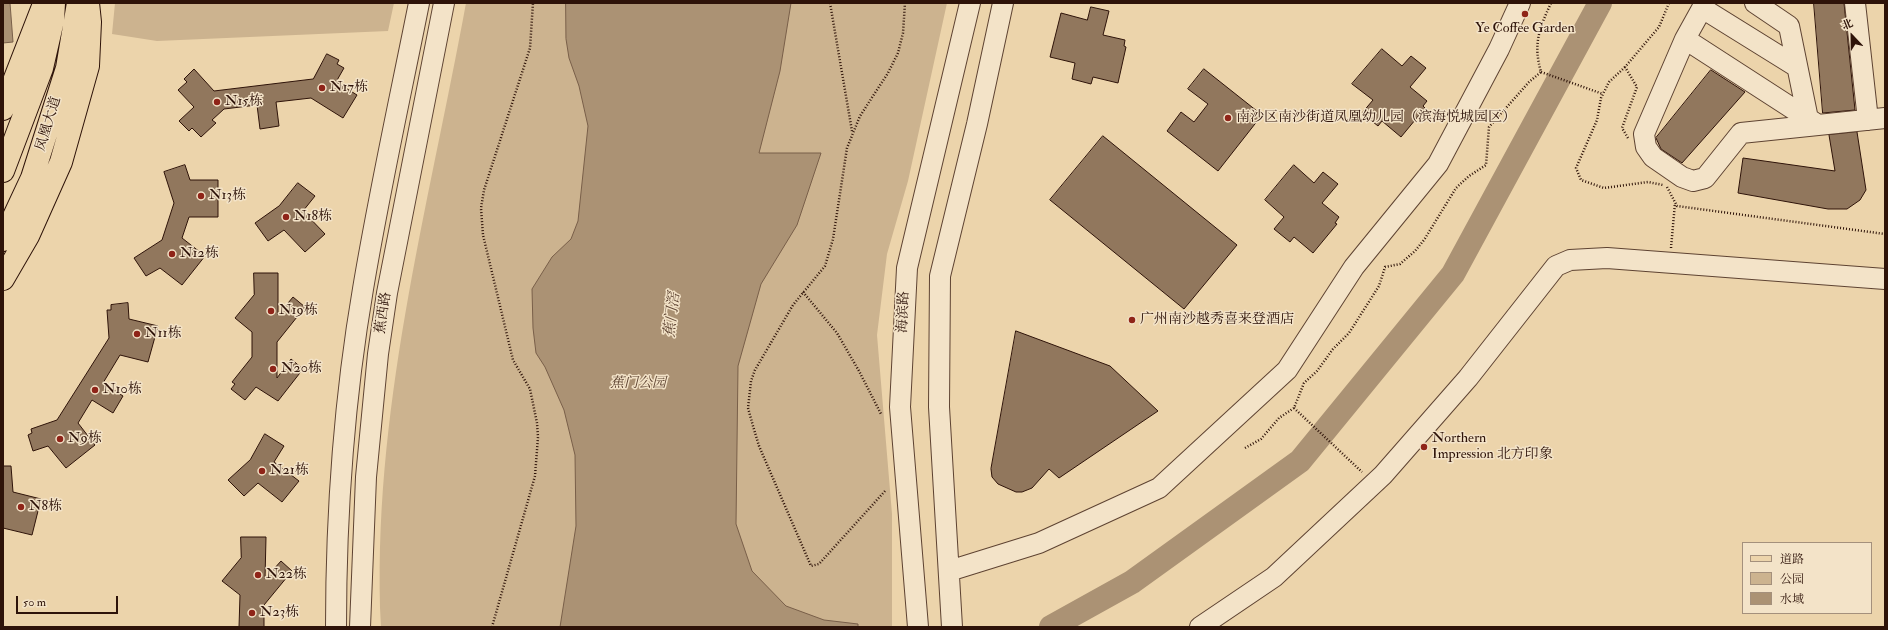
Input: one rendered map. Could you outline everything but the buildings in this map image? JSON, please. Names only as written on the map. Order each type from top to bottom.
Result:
[{"type":"main road","points":[[3,109],[45,3]]},
{"type":"main road","name":"凤凰大道","points":[[3,171],[42,68],[53,20],[54,3]]},
{"type":"main road","name":"凤凰大道","points":[[3,240],[32,178],[67,68],[78,3]]},
{"type":"main road","points":[[3,279],[28,236],[61,162],[88,66],[90,22],[88,3]]},
{"type":"street","name":"蕉西路","points":[[336,627],[341,475],[362,289],[419,3]]},
{"type":"street","name":"蕉西路","points":[[360,627],[366,477],[378,354],[387,294],[444,3]]},
{"type":"street","name":"海滨路","points":[[917,620],[900,407],[907,268],[970,3]]},
{"type":"street","points":[[951,618],[939,406],[940,276],[977,124],[1003,3]]},
{"type":"street","points":[[948,571],[1039,543],[1159,488],[1287,370],[1354,267],[1438,164],[1499,49],[1520,3]]},
{"type":"street","points":[[1755,3],[1789,26],[1797,67],[1813,122]]},
{"type":"street","points":[[1797,67],[1703,6],[1685,39],[1644,134],[1646,147],[1653,157],[1682,177],[1693,181],[1705,178],[1741,133],[1813,122],[1876,119],[1855,3]]},
{"type":"street","points":[[1685,39],[1813,122]]},
{"type":"street","points":[[1200,627],[1274,577],[1374,484],[1468,378],[1556,266],[1570,260],[1591,258],[1885,280]]},
{"type":"path","points":[[492,627],[535,476],[538,437],[537,423],[530,390],[513,360],[507,340],[483,235],[482,204],[530,48],[533,3]]},
{"type":"path","points":[[830,3],[853,131]]},
{"type":"path","points":[[885,491],[819,564],[811,566],[759,446],[748,408],[751,381],[755,370],[793,305],[825,266],[833,239],[847,148],[860,116],[888,73],[898,53],[903,33],[905,3]]},
{"type":"path","points":[[1541,72],[1536,55],[1539,31],[1550,3]]},
{"type":"path","points":[[1625,67],[1609,82],[1603,94],[1597,120],[1576,168],[1581,180],[1604,188],[1648,182],[1666,186]]},
{"type":"path","points":[[1541,72],[1603,94]]},
{"type":"path","points":[[1246,448],[1261,439],[1278,418],[1294,408],[1304,383],[1349,333],[1379,286],[1385,267],[1400,264],[1415,250],[1424,240],[1456,188],[1469,176],[1486,165],[1489,127],[1529,82],[1541,72]]},
{"type":"path","points":[[1670,263],[1675,203]]},
{"type":"path","points":[[803,292],[837,333],[859,371],[880,414]]},
{"type":"path","points":[[1294,408],[1348,457],[1374,484]]},
{"type":"green space","points":[[115,3],[394,3],[388,31],[157,41],[112,34]]},
{"type":"green space","name":"蕉门公园","points":[[466,3],[947,3],[908,181],[887,254],[877,335],[892,514],[892,627],[381,627],[380,548],[385,469],[393,391],[420,236]]},
{"type":"water","points":[[3,3],[10,3],[13,42],[3,43]]},
{"type":"water","name":"蕉门滘","points":[[566,3],[791,3],[780,71],[759,153],[821,153],[797,225],[761,284],[738,366],[736,524],[752,571],[786,606],[824,620],[858,624],[858,627],[560,627],[576,526],[575,455],[564,410],[545,367],[536,353],[533,328],[532,289],[552,257],[571,239],[578,221],[588,126],[579,86],[569,58],[566,39]]},
{"type":"waterway","points":[[1051,627],[1132,582],[1300,461],[1453,274],[1600,3]]},
{"type":"place","name":"Ye Coffee Garden","points":[[1525,14]]},
{"type":"place","name":"N17栋","points":[[322,88]]},
{"type":"place","name":"N15栋","points":[[217,102]]},
{"type":"place","name":"南沙区南沙街道凤凰幼儿园（滨海悦城园区）","points":[[1228,118]]},
{"type":"place","name":"N13栋","points":[[201,196]]},
{"type":"place","name":"N18栋","points":[[286,217]]},
{"type":"place","name":"N12栋","points":[[172,254]]},
{"type":"place","name":"N19栋","points":[[271,311]]},
{"type":"place","name":"广州南沙越秀喜来登酒店","points":[[1132,320]]},
{"type":"place","name":"N11栋","points":[[137,334]]},
{"type":"place","name":"N20栋","points":[[273,369]]},
{"type":"place","name":"N10栋","points":[[95,390]]},
{"type":"place","name":"N9栋","points":[[60,439]]},
{"type":"place","name":"Northern Impression 北方印象","points":[[1424,447]]},
{"type":"place","name":"N21栋","points":[[262,471]]},
{"type":"place","name":"N8栋","points":[[21,507]]},
{"type":"place","name":"N22栋","points":[[258,575]]},
{"type":"place","name":"N23栋","points":[[252,613]]}]
